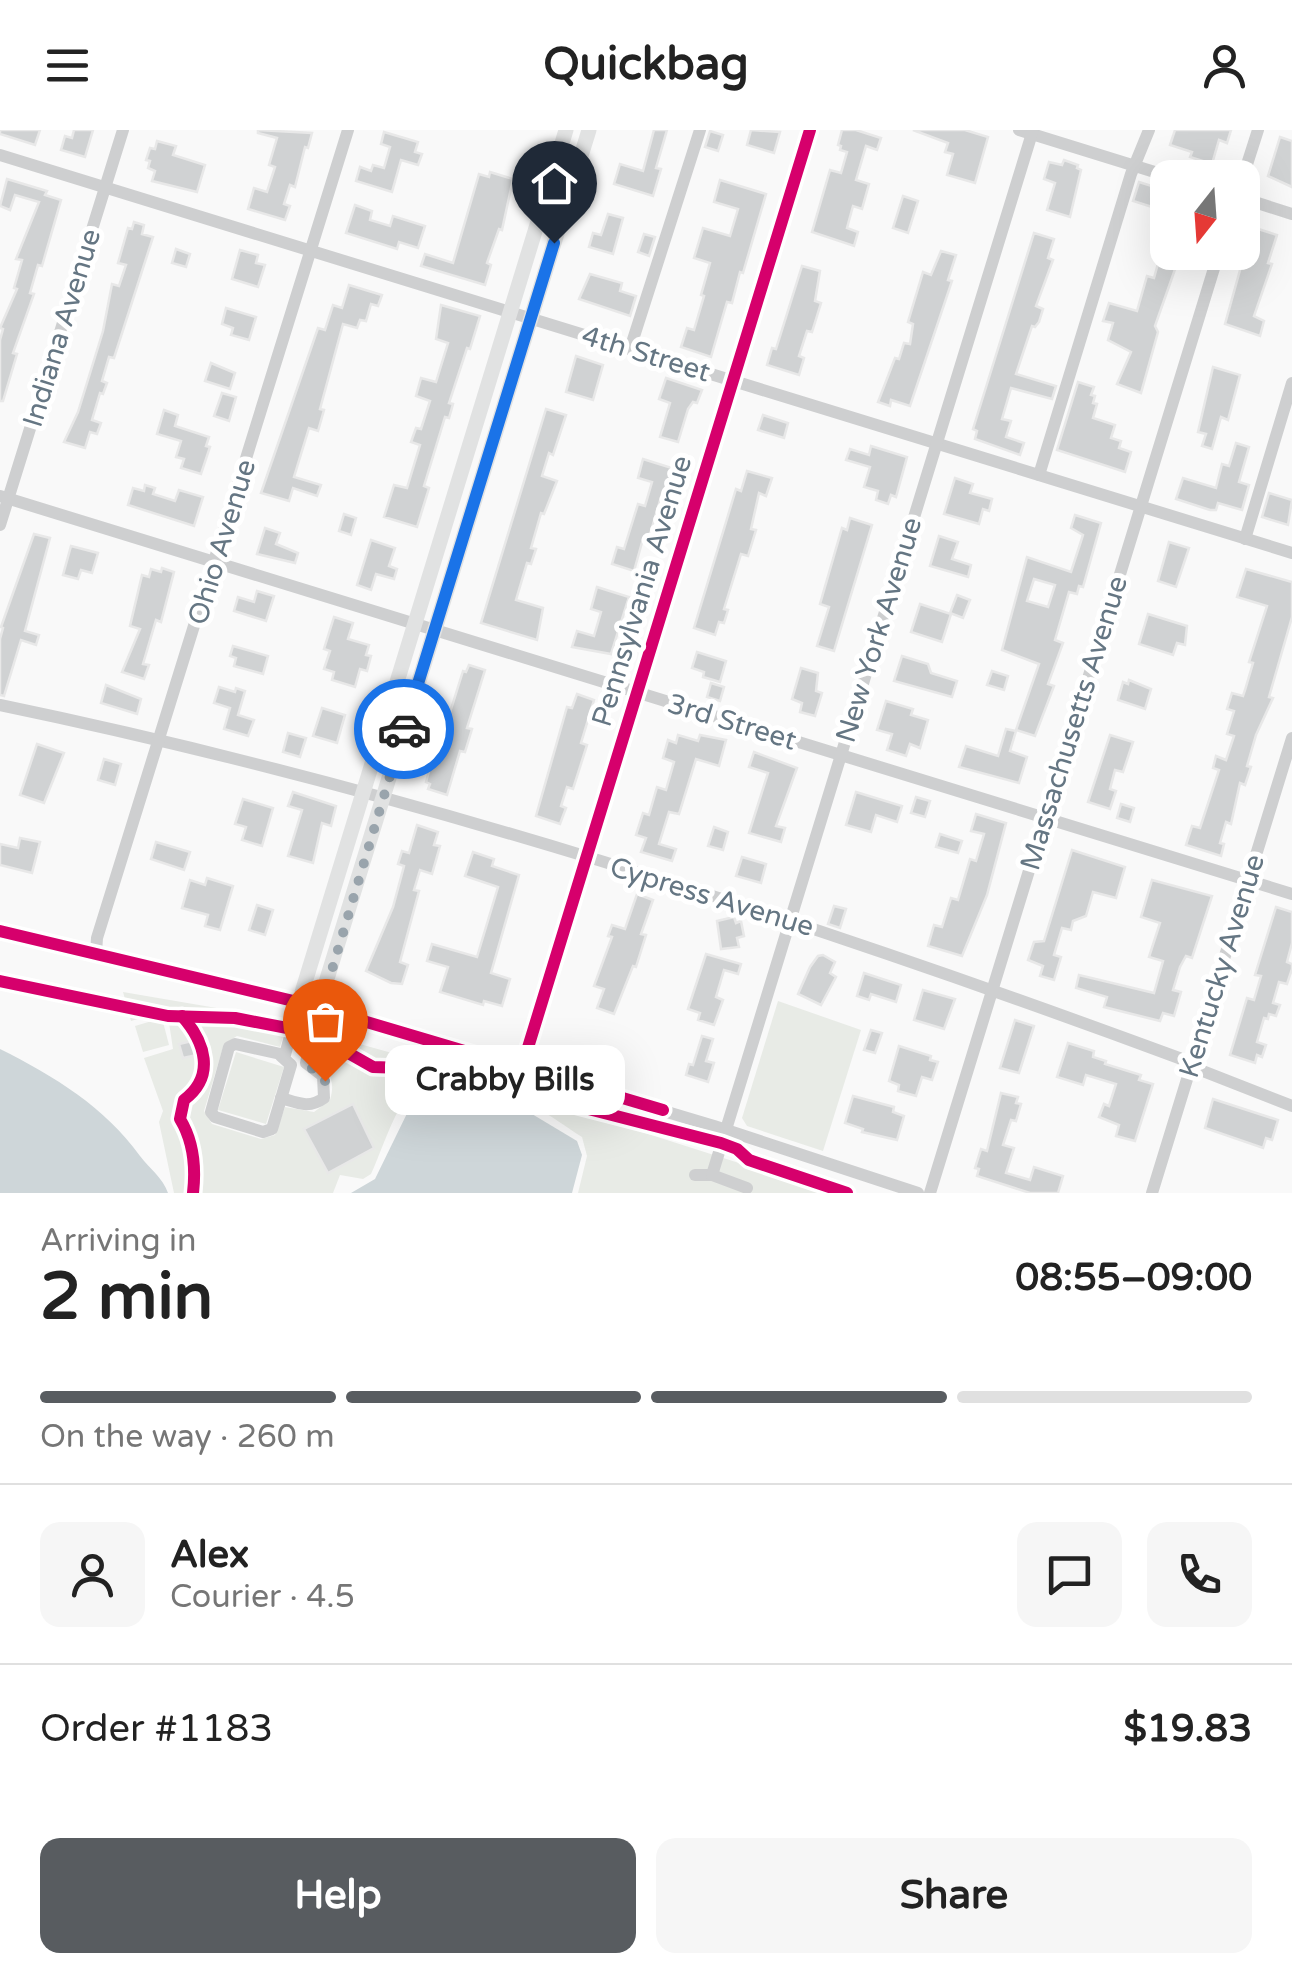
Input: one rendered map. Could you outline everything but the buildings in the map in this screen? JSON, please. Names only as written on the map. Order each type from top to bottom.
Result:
[{"type":"main road","points":[[299,1002],[566,130]]},
{"type":"main road","points":[[318,1008],[588,130]]},
{"type":"street","name":"Indiana Avenue","points":[[0,526],[4,497],[123,130]]},
{"type":"street","name":"Ohio Avenue","points":[[96,952],[97,938],[348,130]]},
{"type":"street","points":[[630,349],[700,130]]},
{"type":"street","name":"Pennsylvania Avenue","points":[[522,1067],[810,130]]},
{"type":"street","points":[[1039,476],[1134,166],[1149,130]]},
{"type":"street","points":[[1248,160],[1258,130]]},
{"type":"street","points":[[1028,131],[1150,171]]},
{"type":"street","name":"New York Avenue","points":[[712,1175],[937,445],[1028,131]]},
{"type":"street","name":"4th Street","points":[[0,156],[1292,554]]},
{"type":"street","points":[[1260,204],[1292,214]]},
{"type":"street","name":"Massachusetts Avenue","points":[[930,1193],[1213,270]]},
{"type":"street","points":[[1246,539],[1292,383]]},
{"type":"street","name":"3rd Street","points":[[4,497],[1292,894]]},
{"type":"street","name":"Cypress Avenue","points":[[0,705],[137,733],[382,799],[790,920],[992,988],[1179,1058],[1190,1066],[1292,1106]]},
{"type":"street","name":"Kentucky Avenue","points":[[1152,1193],[1292,738]]},
{"type":"street","points":[[0,930],[299,1002],[725,1129],[918,1193]]},
{"type":"street","points":[[281,1098],[314,1104],[324,1098],[323,1076],[306,1063],[286,1061],[235,1044],[229,1048],[210,1112],[214,1117],[268,1132],[272,1129],[281,1098],[286,1061],[285,1056],[299,1002]]},
{"type":"street","points":[[306,1063],[318,1008]]},
{"type":"street","points":[[695,1175],[712,1175],[747,1188]]},
{"type":"shaded area","points":[[123,992],[287,1024],[280,1047],[237,1036],[224,1044],[204,1111],[212,1124],[261,1139],[275,1135],[285,1107],[314,1112],[330,1100],[330,1076],[313,1059],[320,1033],[833,1193],[578,1193],[587,1156],[582,1137],[524,1103],[473,1088],[438,1084],[423,1085],[407,1097],[371,1174],[363,1179],[340,1175],[333,1193],[174,1193],[159,1122],[163,1111],[144,1058],[173,1049],[168,1016],[161,1012],[131,1021]]},
{"type":"shaded area","points":[[778,1001],[861,1030],[823,1151],[747,1126],[742,1118]]},
{"type":"shaded area","points":[[162,1018],[169,1045],[143,1052],[135,1026]]},
{"type":"shaded area","points":[[0,1049],[40,1070],[95,1108],[126,1138],[168,1193],[0,1193]]},
{"type":"shaded area","points":[[236,1052],[284,1067],[266,1124],[218,1110]]},
{"type":"shaded area","points":[[443,1089],[532,1114],[577,1141],[582,1155],[572,1193],[351,1193],[375,1179],[416,1095]]},
{"type":"cycle path","points":[[522,1067],[810,130]]},
{"type":"cycle path","points":[[0,931],[306,1004],[663,1110]]},
{"type":"cycle path","points":[[0,981],[168,1016],[235,1018],[313,1033],[373,1067],[433,1069],[721,1143],[737,1149],[749,1160],[847,1193]]},
{"type":"cycle path","points":[[182,1016],[197,1037],[204,1059],[200,1080],[184,1100],[180,1119],[193,1155],[193,1193]]},
{"type":"way so far","points":[[325,1081],[306,1063],[308,1050],[404,729]]},
{"type":"place","name":"Crabby Bills","points":[[325,1081]]},
{"type":"route","points":[[404,729],[554,243]]}]
